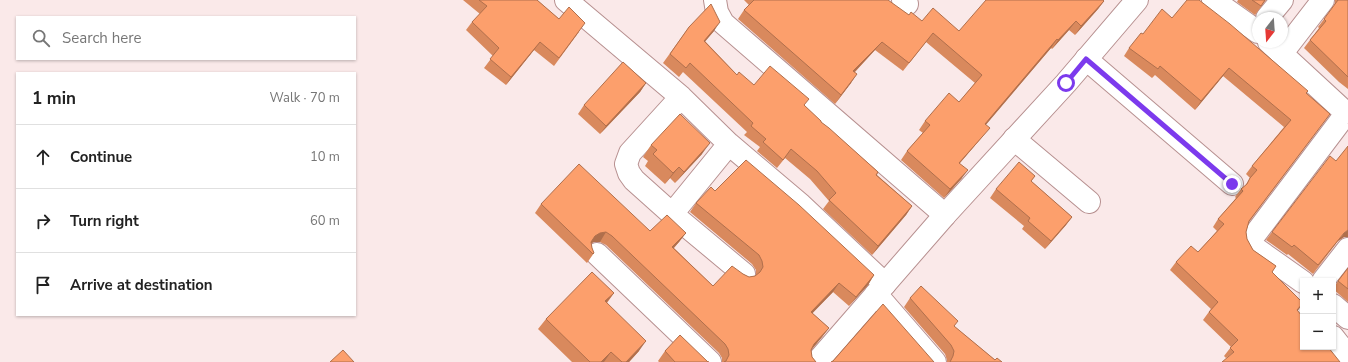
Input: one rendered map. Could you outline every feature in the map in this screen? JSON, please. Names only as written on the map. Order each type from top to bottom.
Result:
[{"type":"street","points":[[566,0],[681,97],[729,144],[801,205],[881,289],[935,362]]},
{"type":"street","points":[[715,0],[716,12],[723,23],[945,215]]},
{"type":"street","points":[[817,362],[945,215],[1086,59],[1137,0]]},
{"type":"street","points":[[1213,0],[1252,26]]},
{"type":"street","points":[[1276,12],[1282,0]]},
{"type":"street","points":[[1288,21],[1323,0]]},
{"type":"street","points":[[1280,48],[1347,112],[1253,237],[1252,242],[1255,248],[1300,280]]},
{"type":"street","points":[[1086,59],[1232,184]]},
{"type":"street","points":[[681,97],[630,154],[626,164],[629,173],[634,180],[672,214],[744,274]]},
{"type":"street","points":[[1014,139],[1089,202]]},
{"type":"street","points":[[672,214],[729,144]]},
{"type":"street","points":[[1325,278],[1348,249]]},
{"type":"street","points":[[598,254],[710,362]]},
{"type":"street","points":[[1336,308],[1348,318]]},
{"type":"street","points":[[1336,341],[1348,356]]},
{"type":"building","points":[[479,0],[537,0],[559,19],[569,7],[585,23],[559,58],[540,42],[511,77],[490,59],[499,48],[472,22],[487,6]]},
{"type":"building","points":[[754,0],[888,0],[909,15],[911,12],[922,21],[933,8],[959,31],[986,0],[1104,1],[1081,26],[1076,21],[1058,40],[1057,39],[985,124],[990,128],[959,163],[968,170],[950,189],[907,151],[930,125],[925,121],[949,93],[959,102],[982,75],[933,33],[909,63],[882,42],[853,71],[857,74],[841,95],[744,10]]},
{"type":"building","points":[[1187,0],[1199,0],[1252,43],[1252,48],[1258,48],[1308,91],[1306,93],[1330,114],[1249,221],[1246,232],[1247,239],[1253,250],[1276,266],[1272,272],[1300,300],[1300,306],[1297,310],[1300,314],[1300,350],[1330,350],[1340,362],[1222,362],[1234,352],[1230,348],[1238,340],[1209,312],[1218,302],[1176,262],[1191,246],[1198,252],[1224,224],[1218,219],[1243,191],[1241,189],[1247,184],[1257,170],[1252,166],[1291,120],[1229,68],[1201,101],[1160,66],[1158,69],[1129,48],[1141,33],[1143,34],[1162,9],[1172,18]]},
{"type":"building","points":[[1252,0],[1265,0],[1261,6]]},
{"type":"building","points":[[1338,0],[1348,0],[1348,77],[1310,40],[1326,21],[1324,19]]},
{"type":"building","points":[[711,4],[720,22],[704,41],[737,75],[739,72],[754,85],[770,66],[809,99],[804,105],[821,122],[878,172],[876,175],[912,206],[878,246],[829,200],[836,193],[817,171],[791,149],[783,160],[763,142],[766,139],[751,126],[753,123],[690,63],[686,68],[670,54],[689,27]]},
{"type":"building","points":[[623,62],[646,83],[606,126],[584,105]]},
{"type":"building","points":[[680,114],[710,143],[684,172],[679,167],[673,173],[653,154],[657,150],[651,145]]},
{"type":"building","points":[[1348,146],[1348,230],[1318,265],[1294,245],[1292,247],[1272,232],[1330,156],[1336,161]]},
{"type":"building","points":[[746,160],[799,205],[874,275],[856,297],[839,283],[811,312],[829,328],[814,344],[811,350],[812,357],[816,362],[724,362],[729,355],[725,344],[612,236],[606,232],[595,236],[591,242],[593,254],[541,204],[579,164],[650,231],[667,215],[686,233],[672,247],[713,286],[732,266],[749,277],[755,276],[763,267],[759,255],[696,203],[711,187],[715,191]]},
{"type":"building","points":[[1019,162],[1035,176],[1031,181],[1072,217],[1051,241],[1028,221],[1030,218],[996,189]]},
{"type":"building","points":[[1348,268],[1348,289],[1338,281]]},
{"type":"building","points":[[592,272],[614,293],[605,301],[646,341],[626,362],[622,362],[611,352],[601,362],[590,362],[546,319]]},
{"type":"building","points":[[921,286],[958,321],[954,326],[995,360],[997,358],[1002,362],[950,362],[954,351],[951,345],[910,298]]},
{"type":"building","points":[[883,304],[934,362],[831,362],[833,361]]},
{"type":"building","points":[[680,335],[708,362],[675,362],[665,351]]},
{"type":"building","points":[[343,350],[354,362],[330,362]]},
{"type":"route","points":[[1066,83],[1086,59],[1232,184]]}]
